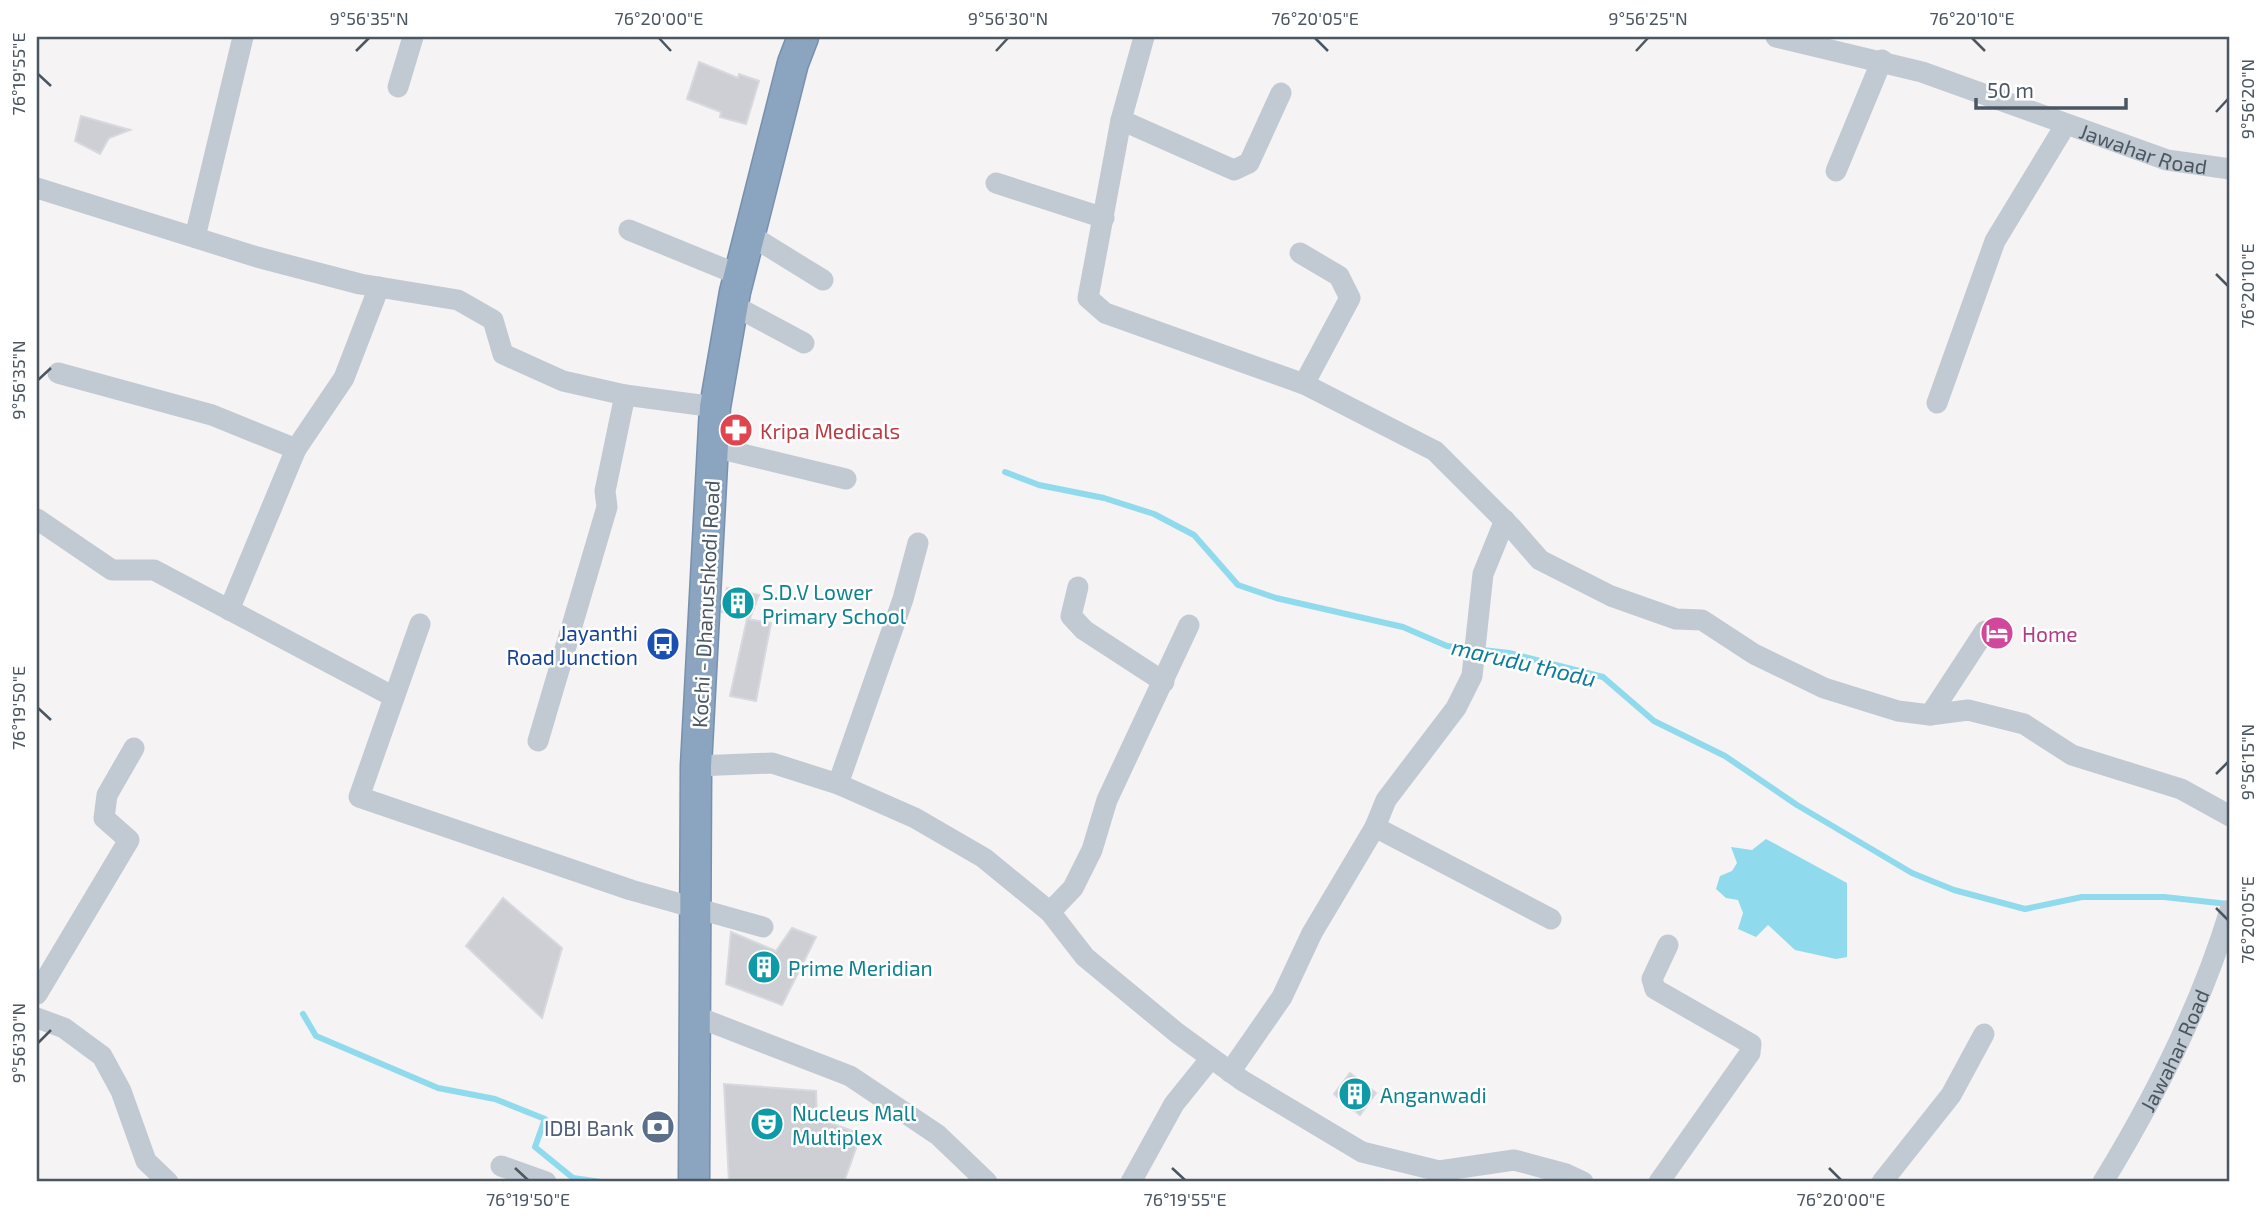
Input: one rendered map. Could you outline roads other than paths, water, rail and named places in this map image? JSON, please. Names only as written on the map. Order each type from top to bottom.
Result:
[{"type":"highway","name":"Kochi - Dhanushkodi Road","points":[[694,1182],[696,766],[715,407],[739,275],[793,63],[803,37]]},
{"type":"street","points":[[195,237],[243,37]]},
{"type":"street","points":[[398,87],[413,37]]},
{"type":"street","points":[[1144,37],[1121,120],[1088,299],[1105,313],[1304,384],[1435,451],[1505,520],[1539,560],[1611,596],[1676,619],[1702,620],[1754,654],[1824,688],[1898,711],[1930,715],[1968,710],[2024,724],[2072,755],[2181,789],[2230,816]]},
{"type":"street","name":"Jawahar Road","points":[[1776,37],[1882,60],[2166,160],[2230,169]]},
{"type":"street","points":[[1836,171],[1882,60]]},
{"type":"street","points":[[1121,120],[1234,170],[1249,163],[1281,93]]},
{"type":"street","points":[[1937,402],[1995,241],[2066,124]]},
{"type":"street","points":[[996,183],[1104,218]]},
{"type":"street","points":[[37,188],[257,257],[379,287],[458,300],[493,320],[503,354],[563,382],[625,395],[715,407]]},
{"type":"street","points":[[629,230],[739,275]]},
{"type":"street","points":[[750,235],[822,280]]},
{"type":"street","points":[[1300,253],[1339,276],[1350,298],[1304,384]]},
{"type":"street","points":[[229,610],[296,449],[344,379],[379,287]]},
{"type":"street","points":[[733,305],[804,343]]},
{"type":"street","points":[[58,373],[212,415],[296,449]]},
{"type":"street","points":[[538,741],[607,507],[605,491],[625,395]]},
{"type":"street","points":[[713,447],[846,480]]},
{"type":"street","points":[[37,520],[113,570],[154,570],[394,697]]},
{"type":"street","points":[[1230,1072],[1282,997],[1312,933],[1375,827],[1386,800],[1456,708],[1472,676],[1483,574],[1505,520]]},
{"type":"street","points":[[838,784],[902,599],[918,543]]},
{"type":"street","points":[[1078,587],[1071,616],[1084,630],[1164,682]]},
{"type":"street","points":[[420,624],[359,797],[695,909],[713,911],[763,927]]},
{"type":"street","points":[[1050,912],[1073,888],[1092,850],[1107,800],[1189,625]]},
{"type":"street","points":[[1930,715],[1984,631]]},
{"type":"street","points":[[37,995],[129,840],[104,818],[107,795],[134,748]]},
{"type":"street","points":[[696,766],[772,763],[838,784],[915,818],[984,858],[1050,912],[1085,957],[1211,1058],[1362,1152],[1439,1171],[1514,1160],[1566,1174],[1583,1182]]},
{"type":"street","points":[[1375,827],[1551,919]]},
{"type":"street","name":"Jawahar Road","points":[[2104,1182],[2160,1082],[2189,1020],[2217,953],[2230,910]]},
{"type":"street","points":[[1659,1182],[1750,1053],[1751,1044],[1655,989],[1652,979],[1668,945]]},
{"type":"street","points":[[695,1017],[850,1076],[937,1135],[987,1182]]},
{"type":"street","points":[[37,1018],[64,1028],[102,1056],[121,1091],[146,1161],[168,1182]]},
{"type":"street","points":[[1882,1182],[1951,1095],[1983,1034]]},
{"type":"street","points":[[1131,1182],[1174,1104],[1211,1058]]},
{"type":"street","points":[[501,1167],[546,1182]]},
{"type":"water","points":[[1766,839],[1847,883],[1847,957],[1836,959],[1795,950],[1768,925],[1756,937],[1738,929],[1743,913],[1738,900],[1726,898],[1716,889],[1720,876],[1732,871],[1737,863],[1731,847],[1752,850]]},
{"type":"waterway","name":"marudu thodu","points":[[1005,472],[1039,485],[1104,498],[1154,514],[1194,535],[1238,585],[1276,598],[1403,627],[1447,646],[1509,653],[1603,677],[1654,721],[1725,756],[1797,805],[1912,873],[1954,890],[2025,909],[2082,897],[2164,897],[2228,904]]},
{"type":"waterway","points":[[303,1014],[316,1036],[438,1088],[495,1099],[545,1119],[535,1147],[573,1178],[601,1182]]},
{"type":"place","name":"Kripa Medicals","points":[[736,430]]},
{"type":"place","name":"S.D.V Lower Primary School","points":[[738,603]]},
{"type":"place","name":"Home","points":[[1997,633]]},
{"type":"place","name":"Jayanthi Road Junction","points":[[663,644]]},
{"type":"place","name":"Prime Meridian","points":[[764,967]]},
{"type":"place","name":"Anganwadi","points":[[1355,1094]]},
{"type":"place","name":"Nucleus Mall Multiplex","points":[[767,1124]]},
{"type":"place","name":"IDBI Bank","points":[[658,1127]]}]
